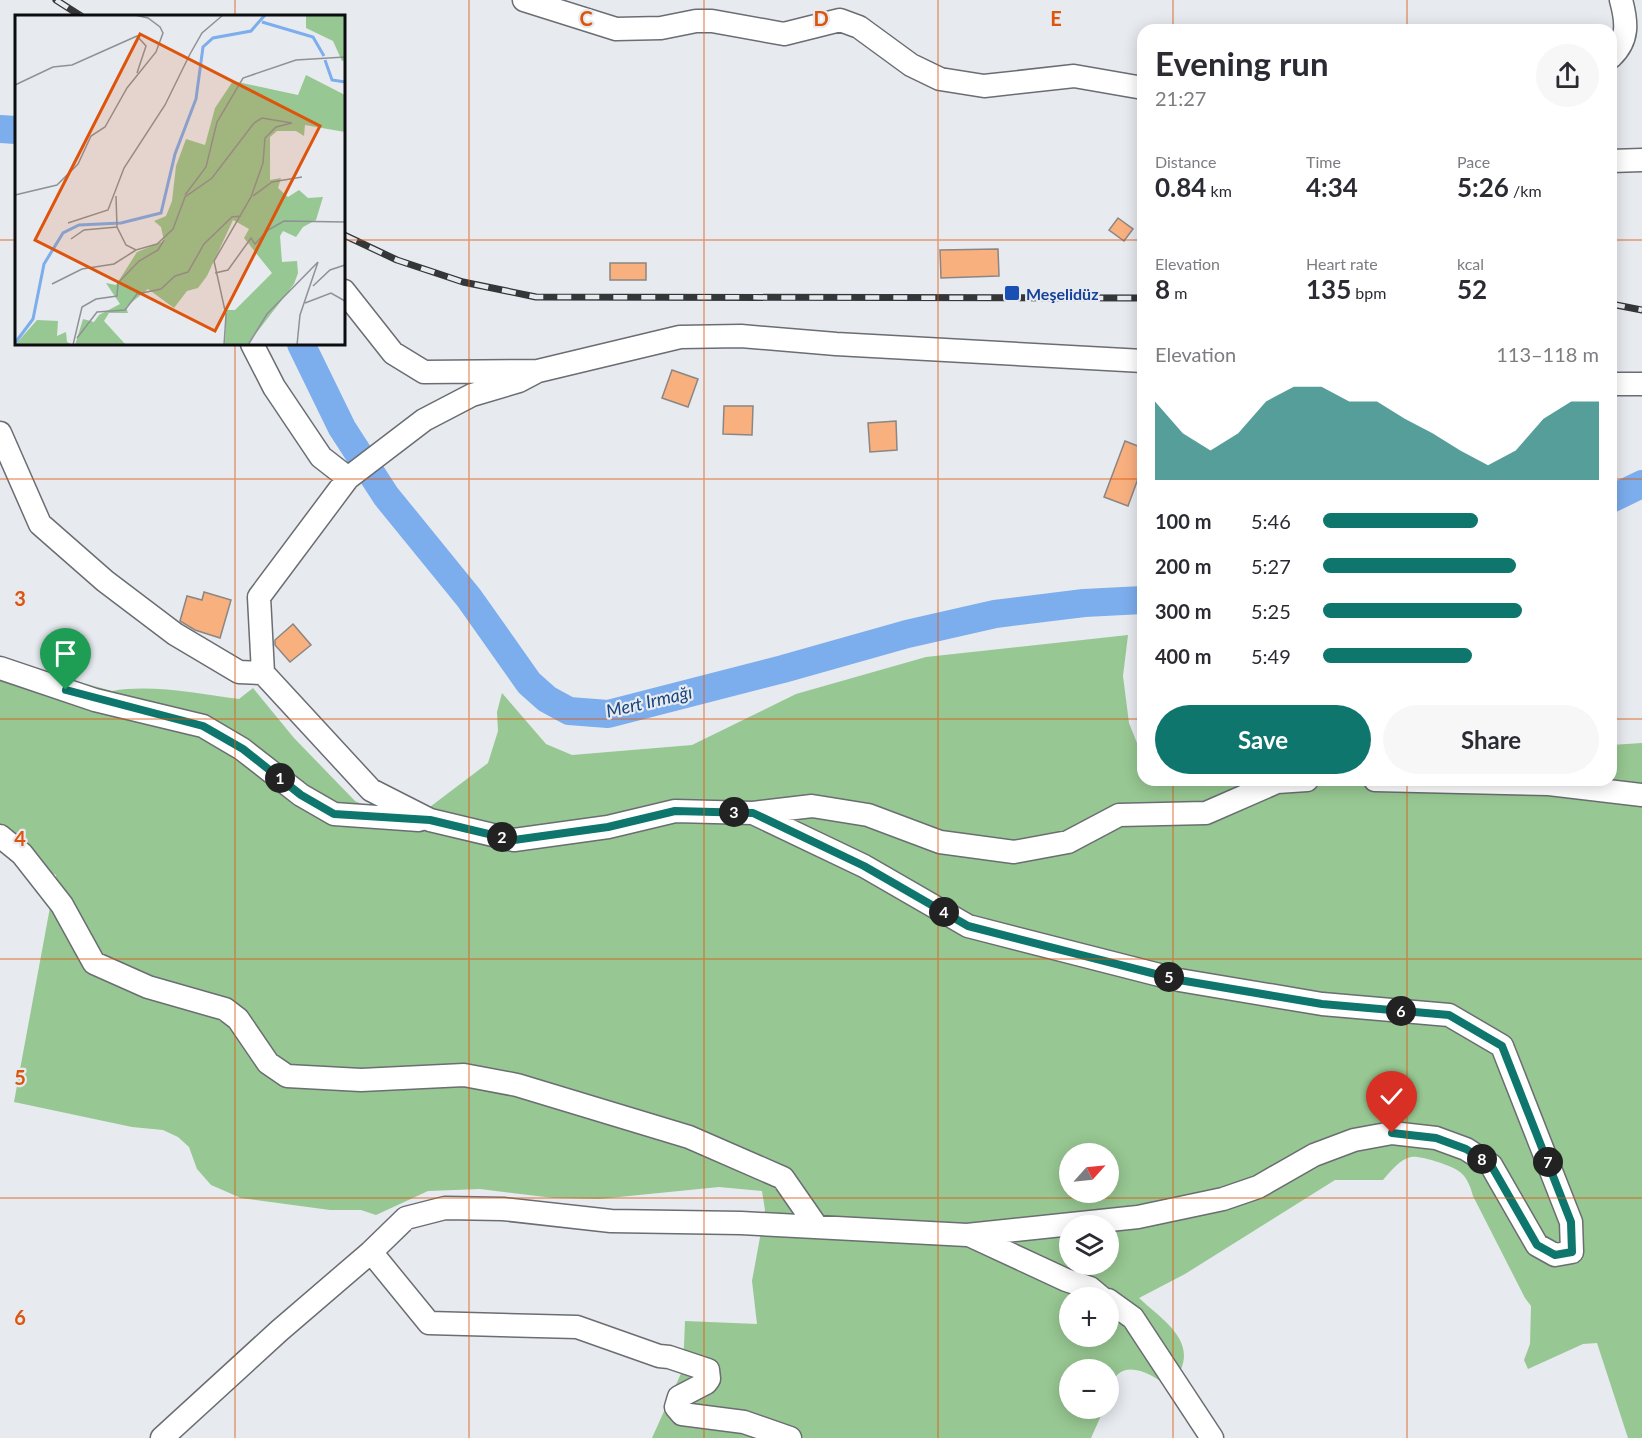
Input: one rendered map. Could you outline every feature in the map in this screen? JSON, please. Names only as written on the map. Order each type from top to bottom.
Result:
[{"type":"street","points":[[524,0],[616,29],[661,28],[696,21],[784,34],[840,20],[859,27],[911,65],[940,79],[984,86],[1074,76],[1137,86]]},
{"type":"street","points":[[1617,48],[1624,38],[1627,23],[1621,0]]},
{"type":"street","points":[[1617,161],[1642,160]]},
{"type":"street","points":[[345,292],[393,353],[424,372],[538,371],[680,337],[731,336],[1137,361]]},
{"type":"street","points":[[253,345],[274,387],[321,456],[348,478]]},
{"type":"street","points":[[430,820],[371,790],[263,673],[259,597],[327,502],[348,478],[424,420],[472,394],[519,381],[538,371]]},
{"type":"street","points":[[1617,384],[1642,384]]},
{"type":"street","points":[[0,433],[40,524],[105,581],[176,634],[239,672],[263,673]]},
{"type":"street","points":[[0,668],[94,700],[203,726],[243,749],[301,795],[334,814],[430,820],[514,840],[608,827],[675,811],[753,813],[812,806],[868,815],[940,842],[1014,852],[1068,842],[1119,816],[1206,813],[1268,786]]},
{"type":"street","points":[[1566,786],[1642,795]]},
{"type":"street","points":[[162,1438],[279,1331],[371,1252],[406,1218],[445,1208],[503,1209],[610,1221],[967,1234],[1138,1217],[1222,1199],[1258,1187],[1314,1155],[1354,1140],[1392,1133],[1436,1138],[1466,1149],[1482,1159],[1491,1165],[1537,1245],[1555,1255],[1572,1252],[1571,1222],[1502,1046],[1449,1015],[1322,1004],[1179,980],[968,926],[864,866],[753,813]]},
{"type":"street","points":[[0,836],[22,854],[62,905],[94,963],[148,987],[225,1009],[238,1019],[268,1063],[287,1076],[361,1080],[464,1075],[517,1086],[689,1137],[783,1178],[817,1227]]},
{"type":"street","points":[[967,1234],[1066,1280],[1087,1287]]},
{"type":"street","points":[[371,1252],[429,1323],[577,1327],[659,1356],[708,1370],[709,1379],[706,1383],[679,1397],[676,1407],[682,1414],[744,1422],[790,1438]]},
{"type":"street","points":[[1119,1308],[1133,1318],[1212,1438]]},
{"type":"green space","points":[[1128,635],[1123,676],[1129,723],[1137,743],[1137,786],[1617,786],[1617,745],[1642,743],[1642,1438],[1628,1438],[1597,1343],[1583,1344],[1528,1369],[1524,1360],[1530,1344],[1531,1306],[1465,1177],[1451,1167],[1421,1158],[1411,1157],[1403,1160],[1383,1180],[1335,1180],[1185,1274],[1139,1298],[1170,1326],[1183,1347],[1184,1359],[1169,1387],[1144,1372],[1127,1370],[1119,1374],[1119,1359],[1059,1359],[1059,1419],[1100,1419],[1091,1438],[652,1438],[683,1369],[685,1321],[757,1324],[752,1281],[765,1210],[762,1191],[719,1187],[599,1199],[554,1198],[480,1189],[428,1191],[376,1215],[361,1210],[330,1210],[241,1198],[211,1185],[197,1169],[189,1147],[178,1137],[163,1130],[132,1127],[14,1102],[56,875],[0,852],[0,660],[112,691],[159,689],[239,699],[253,688],[294,738],[355,801],[412,826],[418,816],[488,763],[498,731],[497,712],[502,693],[546,744],[572,755],[692,745],[796,694],[926,657]]},
{"type":"building","points":[[1118,218],[1133,229],[1124,241],[1109,230]]},
{"type":"building","points":[[998,249],[999,276],[941,278],[940,250]]},
{"type":"building","points":[[610,263],[646,263],[646,280],[610,280]]},
{"type":"building","points":[[672,370],[698,379],[688,407],[662,398]]},
{"type":"building","points":[[724,406],[753,406],[752,435],[723,434]]},
{"type":"building","points":[[896,421],[897,450],[870,452],[868,423]]},
{"type":"building","points":[[1125,441],[1137,446],[1137,481],[1128,506],[1104,497]]},
{"type":"building","points":[[204,592],[231,600],[220,638],[195,630],[180,621],[187,596],[202,600]]},
{"type":"building","points":[[293,624],[311,645],[290,662],[275,645],[275,640]]},
{"type":"waterway","name":"Mert Irmağı","points":[[0,129],[15,130]]},
{"type":"waterway","name":"Mert Irmağı","points":[[301,345],[342,428],[386,496],[469,598],[529,683],[547,699],[569,711],[608,714],[907,634],[995,614],[1084,603],[1137,600]]},
{"type":"waterway","name":"Mert Irmağı","points":[[1617,496],[1642,484]]},
{"type":"railway","points":[[56,0],[79,15]]},
{"type":"railway","points":[[345,235],[397,260],[463,282],[536,297],[1137,298]]},
{"type":"railway","points":[[1617,305],[1642,310]]},
{"type":"place","name":"Meşelidüz","points":[[1012,293]]},
{"type":"route","points":[[66,690],[94,700],[203,726],[243,749],[301,795],[334,814],[430,820],[514,840],[608,827],[675,811],[753,813],[808,837],[864,866],[968,926],[1179,980],[1322,1004],[1449,1015],[1502,1046],[1571,1222],[1572,1252],[1555,1255],[1537,1245],[1491,1165],[1466,1149],[1436,1138],[1392,1133]]}]
